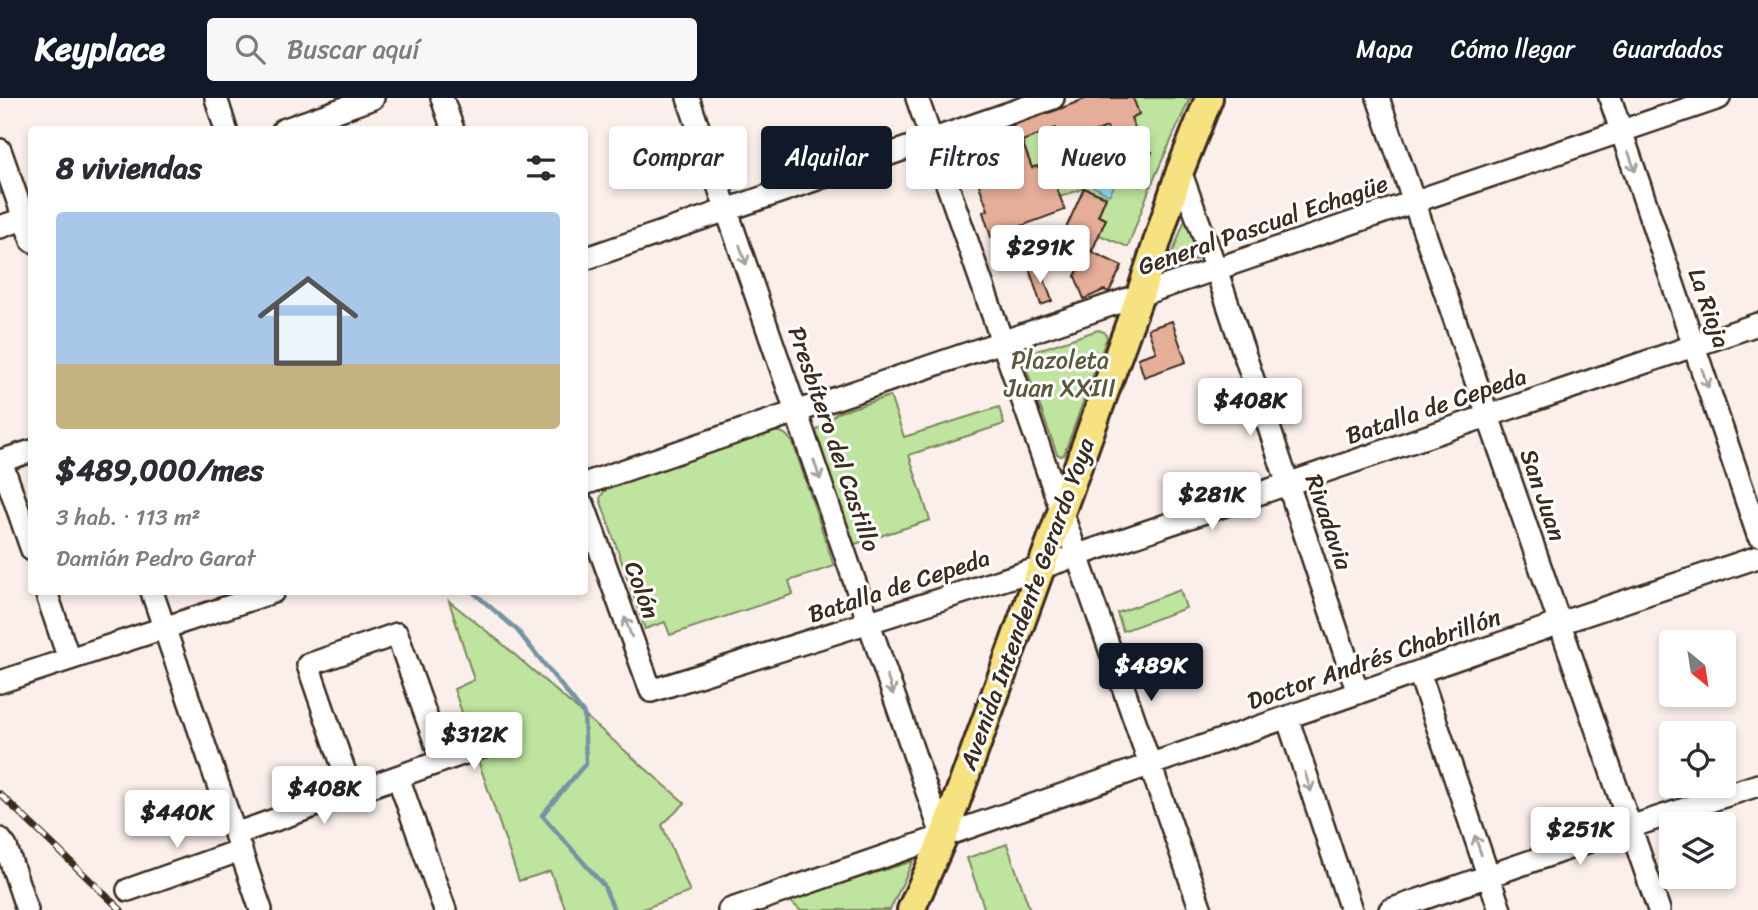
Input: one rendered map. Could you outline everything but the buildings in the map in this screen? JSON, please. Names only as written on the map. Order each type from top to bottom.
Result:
[{"type":"main road","name":"Avenida Intendente Gerardo Yoya","points":[[911,910],[943,838],[1140,295],[1180,171],[1209,98]]},
{"type":"street","points":[[216,98],[225,126]]},
{"type":"street","points":[[294,126],[373,98]]},
{"type":"street","points":[[442,98],[452,126]]},
{"type":"street","name":"Presbítero del Castillo","points":[[688,98],[943,838]]},
{"type":"street","points":[[917,98],[927,126]]},
{"type":"street","points":[[973,126],[1054,98]]},
{"type":"street","name":"San Juan","points":[[1378,98],[1659,910]]},
{"type":"street","name":"La Rioja","points":[[1610,98],[1758,535]]},
{"type":"street","name":"General Pascual Echagüe","points":[[588,483],[1719,98]]},
{"type":"street","points":[[588,258],[906,149]]},
{"type":"street","points":[[0,150],[28,218],[0,227]]},
{"type":"street","name":"Rivadavia","points":[[1180,171],[1216,269],[1358,693]]},
{"type":"street","points":[[949,189],[1202,910]]},
{"type":"street","name":"Batalla de Cepeda","points":[[651,691],[1077,556],[1758,324]]},
{"type":"street","points":[[28,452],[0,461],[28,539]]},
{"type":"street","name":"Colón","points":[[588,517],[651,691]]},
{"type":"street","name":"Doctor Andrés Chabrillón","points":[[729,910],[1758,557]]},
{"type":"street","points":[[47,595],[69,659]]},
{"type":"street","points":[[153,595],[261,910]]},
{"type":"street","points":[[0,682],[264,595]]},
{"type":"street","points":[[352,793],[308,665],[397,634],[442,761]]},
{"type":"street","points":[[1419,672],[1500,910]]},
{"type":"street","points":[[1287,717],[1351,910]]},
{"type":"street","points":[[128,890],[352,793],[493,743]]},
{"type":"street","points":[[398,777],[445,910]]},
{"type":"street","points":[[1390,910],[1758,785]]},
{"type":"street","points":[[0,839],[6,847],[27,910]]},
{"type":"green space","points":[[1133,98],[1190,98],[1150,188],[1150,126],[1133,126],[1131,118],[1139,114]]},
{"type":"green space","points":[[1038,135],[1038,166],[1034,168],[1038,185],[1024,169],[1024,162],[1031,165],[1024,140]]},
{"type":"green space","points":[[1057,189],[1081,189],[1060,197]]},
{"type":"green space","points":[[1086,189],[1149,189],[1128,247],[1099,235],[1106,219],[1098,216],[1106,197]]},
{"type":"green space","points":[[1186,217],[1199,254],[1197,259],[1170,268],[1168,265]]},
{"type":"green space","name":"Plazoleta Juan XXIII","points":[[1098,330],[1104,332],[1107,337],[1061,456],[1057,454],[1023,359],[1029,353]]},
{"type":"green space","points":[[890,396],[904,437],[999,407],[1004,424],[909,455],[930,520],[852,545],[816,431],[837,413]]},
{"type":"green space","points":[[766,432],[781,432],[793,443],[834,566],[789,581],[793,594],[670,635],[665,622],[645,629],[601,496],[620,483]]},
{"type":"green space","points":[[1180,590],[1186,608],[1123,631],[1117,613]]},
{"type":"green space","points":[[449,601],[499,641],[685,803],[662,825],[690,892],[640,910],[566,910],[550,871],[519,881],[454,689],[474,680]]},
{"type":"green space","points":[[1007,844],[1030,910],[985,910],[967,858]]},
{"type":"green space","points":[[913,861],[890,910],[800,910],[789,900]]},
{"type":"water","points":[[1098,189],[1112,189],[1109,195]]},
{"type":"waterway","points":[[476,595],[517,630],[584,714],[586,763],[542,815],[604,886],[614,910]]},
{"type":"railway","points":[[0,794],[121,910]]}]
